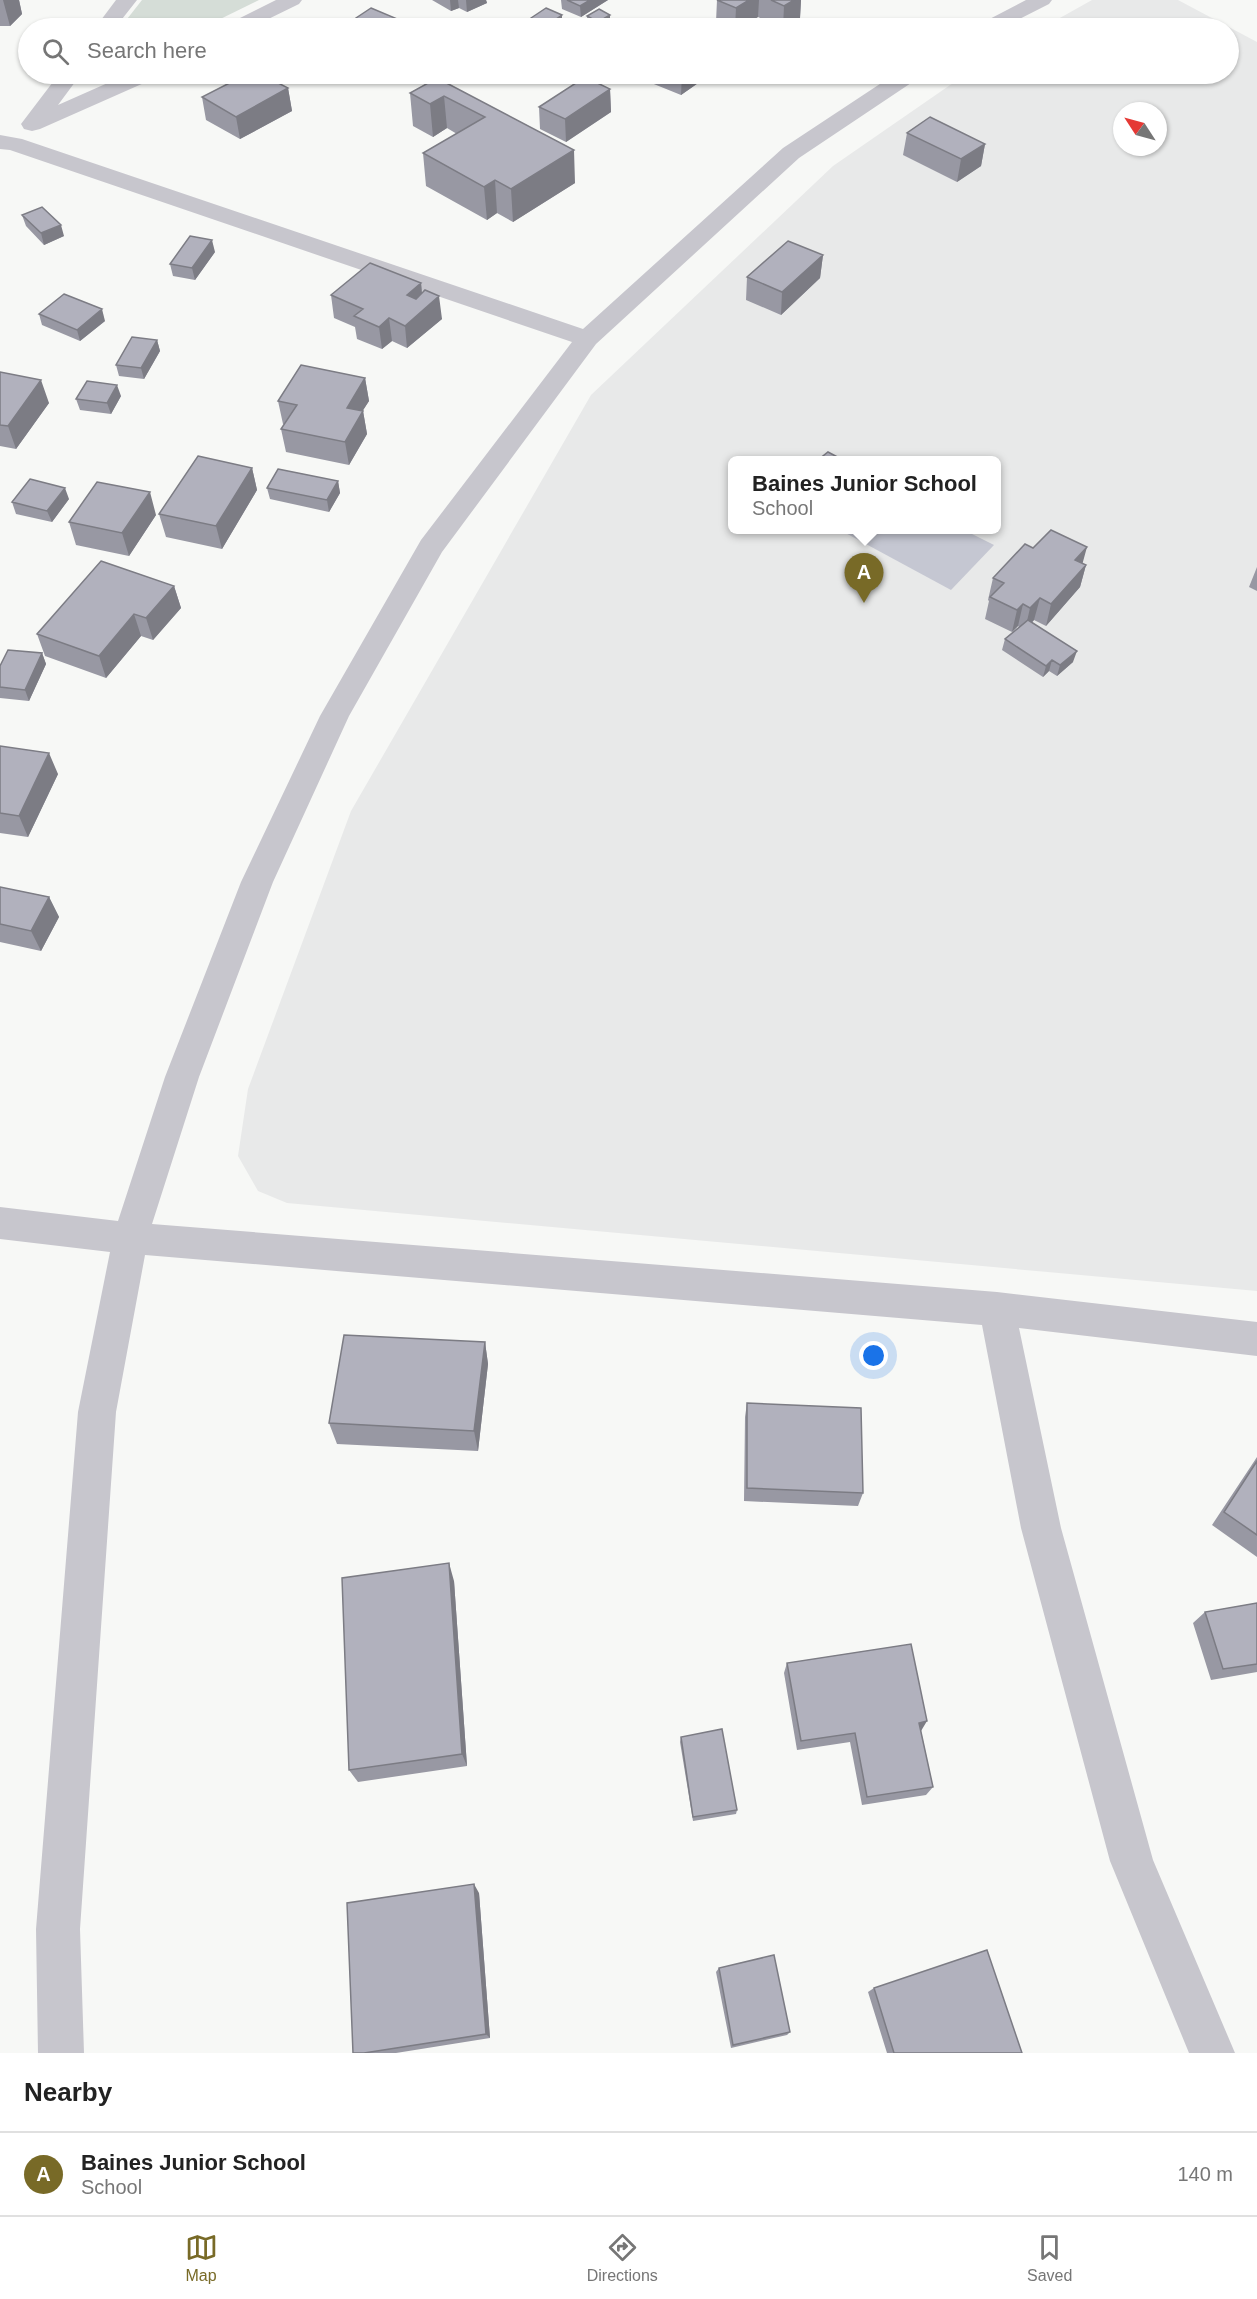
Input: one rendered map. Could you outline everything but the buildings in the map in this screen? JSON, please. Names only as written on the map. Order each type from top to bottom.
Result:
[{"type":"street","points":[[113,18],[127,0]]},
{"type":"street","points":[[256,18],[292,0]]},
{"type":"street","points":[[1007,18],[1042,0]]},
{"type":"street","points":[[62,84],[32,124],[5,149],[587,339]]},
{"type":"street","points":[[32,124],[122,84]]},
{"type":"street","points":[[61,2053],[58,1929],[96,1412],[130,1238],[182,1077],[257,882],[335,716],[431,547],[587,339],[791,153],[894,84]]},
{"type":"street","points":[[0,1223],[130,1238],[997,1309],[1257,1339]]},
{"type":"street","points":[[997,1309],[1041,1528],[1132,1861],[1212,2053]]},
{"type":"shaded area","points":[[142,0],[259,0],[222,18],[128,18]]},
{"type":"shaded area","points":[[1092,0],[1178,0],[1212,18],[1060,18]]},
{"type":"shaded area","points":[[1239,32],[1257,42],[1257,1291],[287,1203],[258,1191],[238,1156],[248,1089],[351,811],[591,395],[833,166],[952,84],[1239,84]]},
{"type":"shaded area","points":[[847,534],[972,534],[994,545],[951,590]]},
{"type":"place","name":"Baines Junior School","points":[[864,603]]}]
